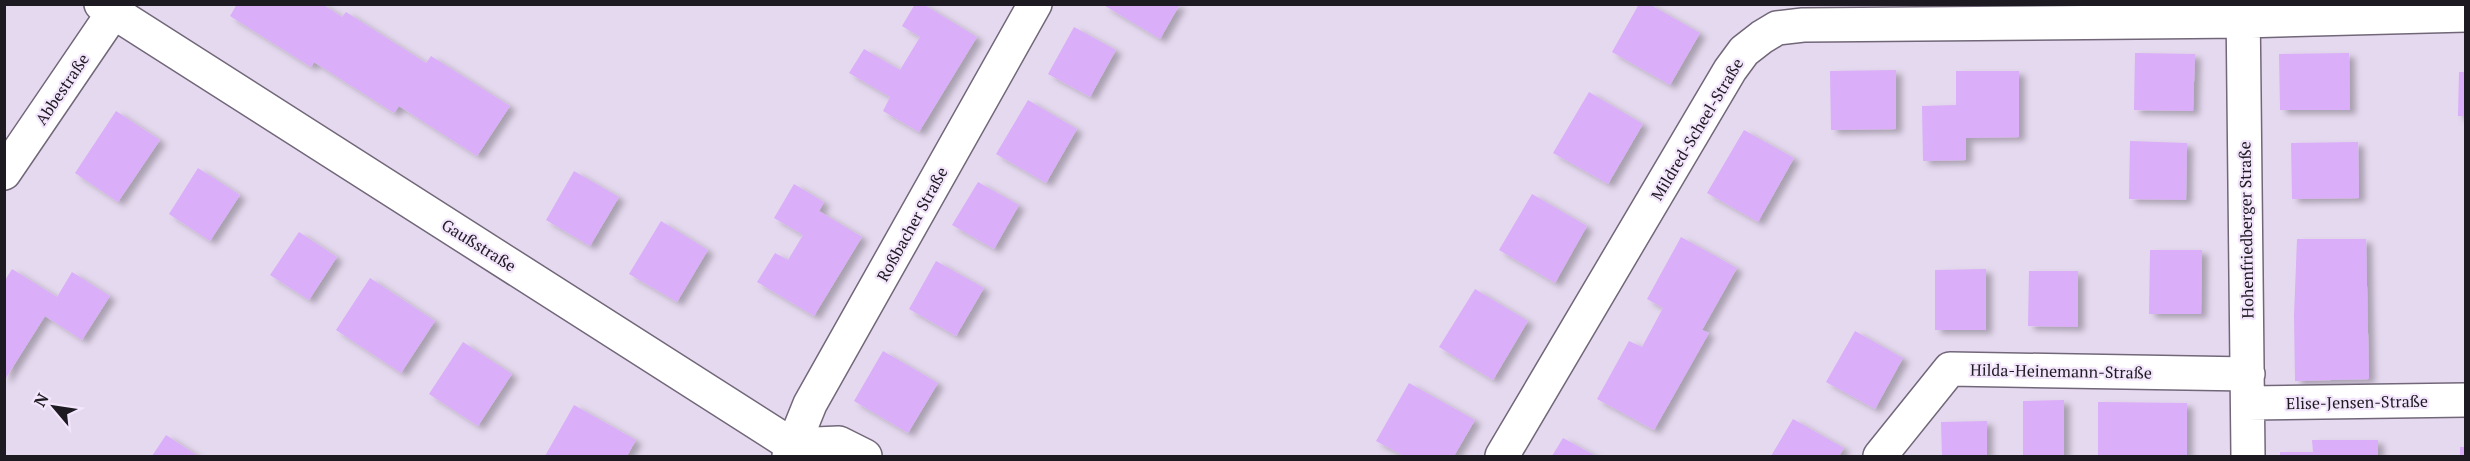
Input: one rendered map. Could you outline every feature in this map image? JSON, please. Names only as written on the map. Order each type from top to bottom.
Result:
[{"type":"street","name":"Roßbacher Straße","points":[[791,450],[815,396],[1035,4]]},
{"type":"street","name":"Gaußstraße","points":[[111,7],[791,450]]},
{"type":"street","name":"Abbestraße","points":[[4,173],[111,7]]},
{"type":"street","name":"Mildred-Scheel-Straße","points":[[1502,456],[1730,70],[1744,51],[1778,28],[1803,25],[2243,13],[2466,15]]},
{"type":"street","name":"Hohenfriedberger Straße","points":[[2243,13],[2248,456]]},
{"type":"street","name":"Hilda-Heinemann-Straße","points":[[1880,456],[1950,369],[2248,389]]},
{"type":"street","name":"Elise-Jensen-Straße","points":[[2248,389],[2466,400]]},
{"type":"street","points":[[791,450],[839,443],[865,456]]},
{"type":"building","points":[[237,4],[322,4],[342,17],[346,12],[426,63],[431,56],[510,106],[477,156],[399,106],[394,113],[314,62],[311,67],[230,16]]},
{"type":"building","points":[[915,4],[923,4],[977,37],[919,132],[883,111],[890,97],[849,73],[864,49],[900,70],[920,37],[902,26]]},
{"type":"building","points":[[1102,4],[1180,4],[1160,39]]},
{"type":"building","points":[[1639,4],[1649,4],[1700,33],[1670,85],[1612,52]]},
{"type":"building","points":[[1074,27],[1116,50],[1090,97],[1048,74]]},
{"type":"building","points":[[2135,53],[2195,54],[2193,111],[2134,110]]},
{"type":"building","points":[[2349,53],[2350,110],[2280,110],[2279,54]]},
{"type":"building","points":[[1896,70],[1896,129],[1831,130],[1830,71]]},
{"type":"building","points":[[1956,71],[2019,71],[2019,137],[1966,138],[1966,160],[1923,161],[1922,106],[1956,105]]},
{"type":"building","points":[[2459,72],[2466,72],[2466,116],[2458,116]]},
{"type":"building","points":[[1589,92],[1643,124],[1608,184],[1553,153]]},
{"type":"building","points":[[1028,100],[1077,129],[1046,183],[996,154]]},
{"type":"building","points":[[116,111],[160,140],[118,202],[75,173]]},
{"type":"building","points":[[1744,130],[1794,158],[1758,222],[1707,193]]},
{"type":"building","points":[[2130,141],[2187,143],[2186,200],[2129,199]]},
{"type":"building","points":[[2358,142],[2359,198],[2292,199],[2291,143]]},
{"type":"building","points":[[198,168],[240,195],[210,241],[169,214]]},
{"type":"building","points":[[574,171],[619,197],[590,246],[546,220]]},
{"type":"building","points":[[978,182],[1019,205],[994,249],[952,225]]},
{"type":"building","points":[[794,184],[824,202],[819,211],[862,237],[814,316],[757,282],[775,253],[788,260],[803,235],[774,218]]},
{"type":"building","points":[[1532,194],[1587,226],[1555,283],[1499,250]]},
{"type":"building","points":[[661,221],[708,250],[677,302],[629,274]]},
{"type":"building","points":[[299,232],[337,257],[309,300],[270,275]]},
{"type":"building","points":[[1681,237],[1737,268],[1702,330],[1709,333],[1654,430],[1597,399],[1629,341],[1642,347],[1663,308],[1647,299]]},
{"type":"building","points":[[2297,239],[2366,239],[2369,379],[2295,381],[2294,316]]},
{"type":"building","points":[[2150,250],[2202,250],[2201,314],[2149,314]]},
{"type":"building","points":[[936,261],[984,288],[956,336],[909,309]]},
{"type":"building","points":[[12,269],[57,297],[72,272],[110,296],[82,340],[45,316],[4,381],[4,282]]},
{"type":"building","points":[[1986,269],[1986,330],[1935,330],[1935,270]]},
{"type":"building","points":[[2029,271],[2078,271],[2078,327],[2028,326]]},
{"type":"building","points":[[370,278],[435,321],[401,373],[336,330]]},
{"type":"building","points":[[1475,289],[1528,321],[1493,380],[1439,347]]},
{"type":"building","points":[[1855,331],[1903,358],[1875,409],[1826,382]]},
{"type":"building","points":[[463,342],[512,374],[478,426],[429,394]]},
{"type":"building","points":[[883,351],[938,383],[908,433],[854,401]]},
{"type":"building","points":[[1409,383],[1475,420],[1454,456],[1404,456],[1376,441]]},
{"type":"building","points":[[2064,400],[2064,456],[2023,456],[2023,401]]},
{"type":"building","points":[[2098,402],[2187,403],[2187,456],[2098,456]]},
{"type":"building","points":[[574,405],[636,440],[627,456],[545,456]]},
{"type":"building","points":[[1793,419],[1844,448],[1839,456],[1771,456]]},
{"type":"building","points":[[1987,421],[1987,456],[1942,456],[1941,422]]},
{"type":"building","points":[[166,435],[198,456],[152,456]]},
{"type":"building","points":[[1563,438],[1596,456],[1552,456]]},
{"type":"building","points":[[2312,440],[2378,440],[2378,456],[2280,456],[2280,452],[2313,452]]},
{"type":"building","points":[[2460,447],[2466,447],[2466,456],[2460,456]]}]
